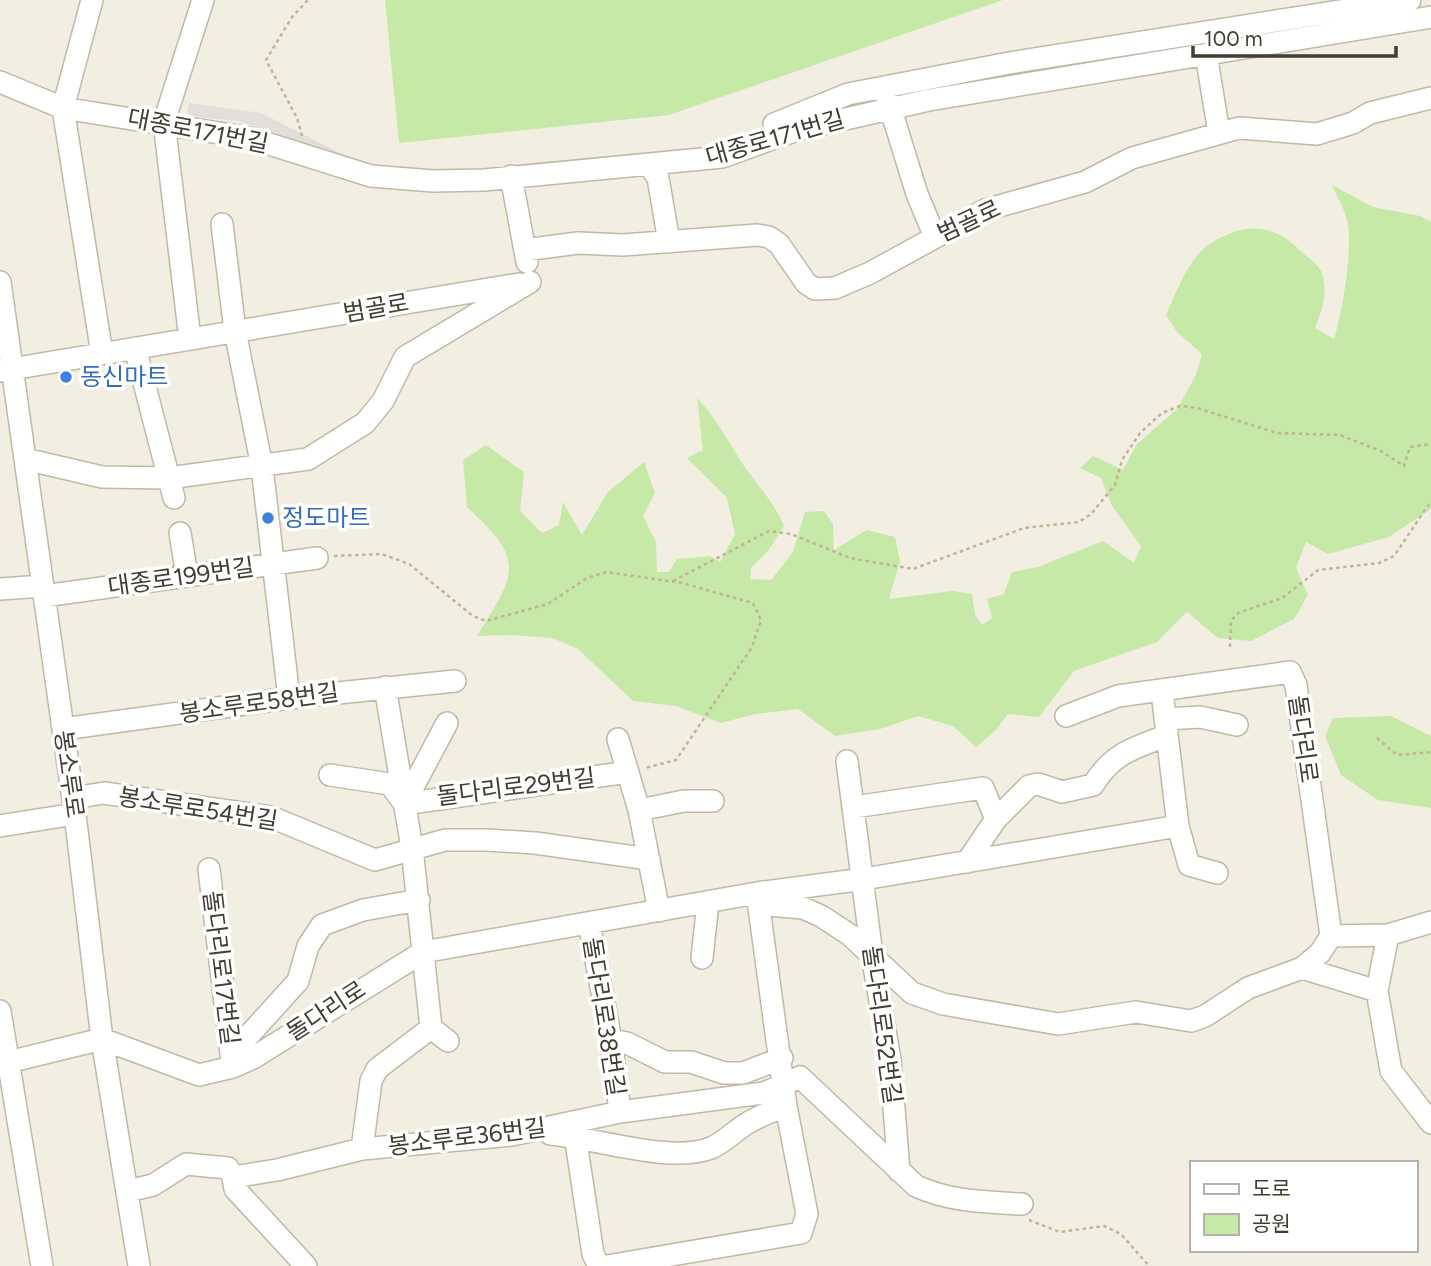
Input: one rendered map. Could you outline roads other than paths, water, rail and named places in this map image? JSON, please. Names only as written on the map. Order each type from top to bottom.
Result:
[{"type":"street","points":[[92,0],[63,108],[102,354]]},
{"type":"street","points":[[190,339],[164,122],[204,0]]},
{"type":"street","points":[[670,242],[658,178],[649,165],[740,138],[848,94],[1023,61],[1410,0]]},
{"type":"street","name":"대종로171번길","points":[[0,82],[63,108],[164,122],[250,138],[372,176],[433,181],[722,157],[797,130],[890,108],[1431,17]]},
{"type":"street","points":[[1206,54],[1219,132]]},
{"type":"street","points":[[884,87],[917,194],[935,237]]},
{"type":"street","name":"범골로","points":[[525,250],[578,243],[623,246],[757,234],[769,237],[779,244],[806,283],[815,289],[824,289],[870,273],[985,210],[1059,191],[1132,158],[1219,132],[1258,127],[1317,134],[1353,123],[1370,113],[1431,98]]},
{"type":"street","points":[[25,459],[102,477],[172,488],[308,459],[365,424],[383,401],[405,357],[530,282],[511,176]]},
{"type":"street","points":[[222,224],[235,331],[262,467],[289,698]]},
{"type":"street","name":"봉소루로","points":[[0,282],[6,370],[25,459],[74,806],[102,1038],[139,1266]]},
{"type":"street","name":"범골로","points":[[6,370],[530,282]]},
{"type":"street","points":[[135,348],[172,488]]},
{"type":"street","points":[[180,533],[187,576]]},
{"type":"street","name":"대종로199번길","points":[[0,589],[43,591],[187,576],[317,558]]},
{"type":"street","name":"돌다리로","points":[[1066,716],[1118,696],[1162,692],[1290,672],[1296,685],[1331,936]]},
{"type":"street","name":"봉소루로58번길","points":[[63,729],[289,698],[454,681]]},
{"type":"street","name":"돌다리로29번길","points":[[386,687],[419,900],[431,1028]]},
{"type":"street","points":[[1162,692],[1178,826],[1189,865],[1217,873]]},
{"type":"street","points":[[967,862],[996,819],[1029,786],[1038,784],[1062,792],[1093,785],[1104,766],[1165,727],[1200,717],[1237,725]]},
{"type":"street","points":[[404,804],[447,723]]},
{"type":"street","points":[[618,739],[639,810],[659,911]]},
{"type":"street","points":[[847,761],[864,879]]},
{"type":"street","name":"돌다리로29번길","points":[[404,804],[628,772]]},
{"type":"street","name":"돌다리로29번길","points":[[330,775],[390,784],[404,804]]},
{"type":"street","points":[[854,807],[982,788],[996,819]]},
{"type":"street","name":"봉소루로54번길","points":[[0,826],[74,806],[104,793],[271,817],[375,860],[445,840],[535,843],[649,859]]},
{"type":"street","points":[[639,810],[684,800],[713,801]]},
{"type":"street","name":"돌다리로","points":[[102,1038],[199,1075],[239,1064],[423,952],[760,892],[864,879],[1178,826]]},
{"type":"street","name":"돌다리로17번길","points":[[209,869],[239,1064]]},
{"type":"street","name":"돌다리로52번길","points":[[864,879],[872,955],[890,1059],[899,1171]]},
{"type":"street","points":[[760,892],[768,905],[803,908],[850,934],[912,993],[933,1001],[1058,1024],[1136,1012],[1191,1021],[1205,1016],[1248,988],[1303,968],[1320,953],[1331,936],[1388,934],[1431,922]]},
{"type":"street","points":[[607,1266],[801,1233],[807,1213],[786,1106],[760,892]]},
{"type":"street","points":[[239,1064],[241,1044],[298,981],[308,946],[322,925],[363,910],[419,900]]},
{"type":"street","points":[[702,958],[708,902]]},
{"type":"street","name":"돌다리로38번길","points":[[589,923],[611,1040],[620,1112]]},
{"type":"street","points":[[1388,934],[1377,991],[1391,1071],[1431,1122]]},
{"type":"street","points":[[1303,968],[1377,991]]},
{"type":"street","points":[[0,1012],[4,1063],[42,1266]]},
{"type":"street","points":[[362,1149],[371,1081],[377,1069],[431,1028],[449,1041]]},
{"type":"street","points":[[4,1063],[102,1038]]},
{"type":"street","points":[[611,1040],[627,1043],[665,1062],[691,1062],[724,1073],[743,1073],[782,1058]]},
{"type":"street","points":[[784,1084],[800,1077],[916,1186],[939,1196],[973,1202],[1017,1204]]},
{"type":"street","name":"봉소루로36번길","points":[[233,1177],[277,1170],[362,1149],[407,1147],[447,1139],[537,1132],[620,1112],[764,1093],[784,1084]]},
{"type":"street","name":"봉소루로36번길","points":[[599,1266],[593,1254],[575,1135],[663,1154],[688,1153],[712,1148],[762,1115],[786,1106]]},
{"type":"street","points":[[537,1132],[575,1135]]},
{"type":"street","points":[[128,1191],[153,1185],[186,1164],[228,1168],[235,1189],[306,1266]]},
{"type":"place","name":"동신마트","points":[[66,377]]},
{"type":"place","name":"정도마트","points":[[268,518]]}]
